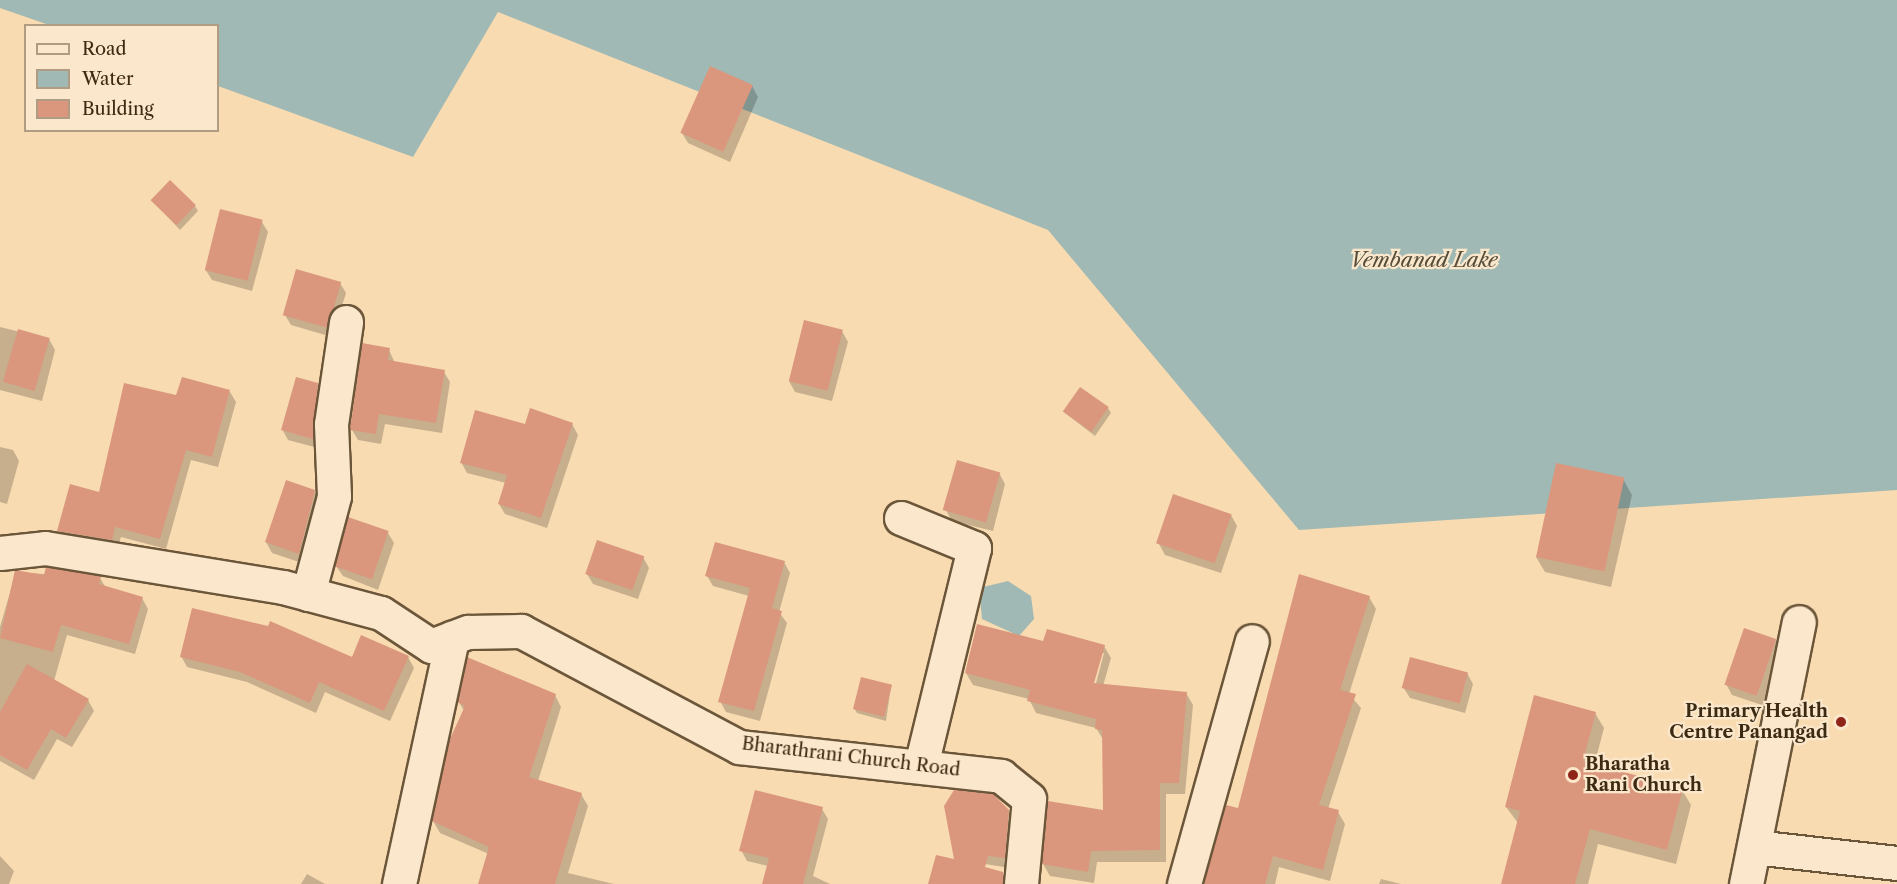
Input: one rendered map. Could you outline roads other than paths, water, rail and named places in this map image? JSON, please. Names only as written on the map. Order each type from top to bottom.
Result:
[{"type":"street","points":[[308,594],[334,496],[330,423],[346,322]]},
{"type":"street","points":[[901,518],[974,548],[921,765]]},
{"type":"street","points":[[0,553],[45,548],[308,594],[381,613],[441,642],[399,884]]},
{"type":"street","points":[[1746,884],[1799,622]]},
{"type":"street","name":"Bharathrani Church Road","points":[[441,642],[468,632],[521,631],[542,638],[739,747],[921,765],[1001,776],[1029,799],[1021,884]]},
{"type":"street","points":[[1184,884],[1252,641]]},
{"type":"street","points":[[1754,847],[1897,863]]},
{"type":"water","name":"Vembanad Lake","points":[[0,0],[1897,0],[1897,490],[1299,530],[1048,230],[498,12],[413,157],[219,86],[219,24],[46,24],[0,8]]},
{"type":"water","points":[[1008,581],[1031,596],[1034,619],[1019,636],[982,619],[979,588]]},
{"type":"place","name":"Primary Health Centre Panangad","points":[[1841,722]]},
{"type":"place","name":"Bharatha Rani Church","points":[[1573,775]]}]
